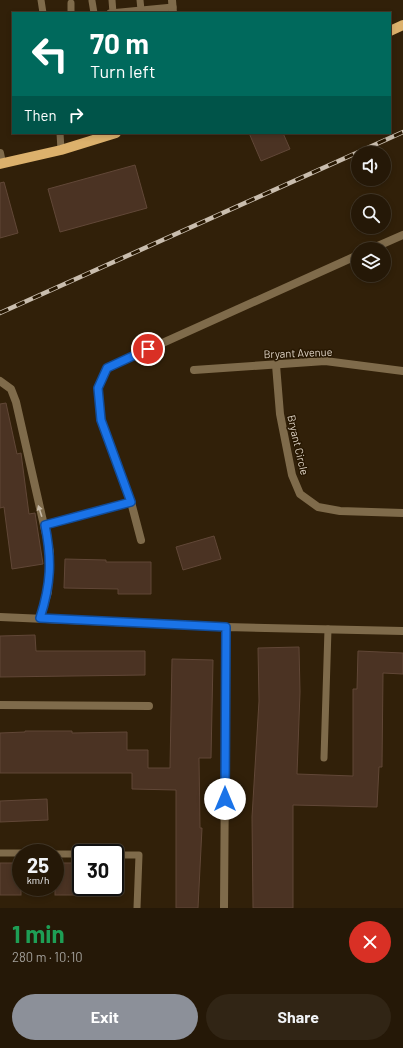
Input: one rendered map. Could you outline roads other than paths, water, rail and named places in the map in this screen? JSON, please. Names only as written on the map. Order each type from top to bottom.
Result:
[{"type":"main road","points":[[391,31],[403,25]]},
{"type":"main road","points":[[1,160],[61,150],[113,134]]},
{"type":"street","points":[[387,242],[403,235]]},
{"type":"street","points":[[141,540],[131,502],[101,420],[98,388],[107,368],[351,258]]},
{"type":"street","name":"Bryant Avenue","points":[[194,370],[325,361],[403,371]]},
{"type":"street","name":"Bryant Circle","points":[[276,365],[280,414],[292,475],[300,494],[318,507],[340,511],[403,514]]},
{"type":"street","points":[[0,381],[11,389],[16,402],[37,501],[45,525],[50,552],[48,592],[40,618]]},
{"type":"street","points":[[45,525],[131,502]]},
{"type":"street","points":[[0,617],[226,627],[403,631]]},
{"type":"street","points":[[224,908],[226,627]]},
{"type":"street","points":[[0,705],[149,706]]},
{"type":"lane","points":[[41,0],[43,12]]},
{"type":"lane","points":[[112,0],[114,12]]},
{"type":"lane","points":[[140,0],[141,10]]},
{"type":"lane","points":[[92,1],[94,12]]},
{"type":"lane","points":[[71,3],[71,12]]},
{"type":"lane","points":[[123,12],[173,7]]},
{"type":"lane","points":[[60,134],[61,150]]},
{"type":"lane","points":[[324,758],[328,629]]},
{"type":"lane","points":[[0,853],[12,853]]},
{"type":"lane","points":[[124,855],[139,855],[137,908]]},
{"type":"railway","points":[[0,313],[403,132]]}]
